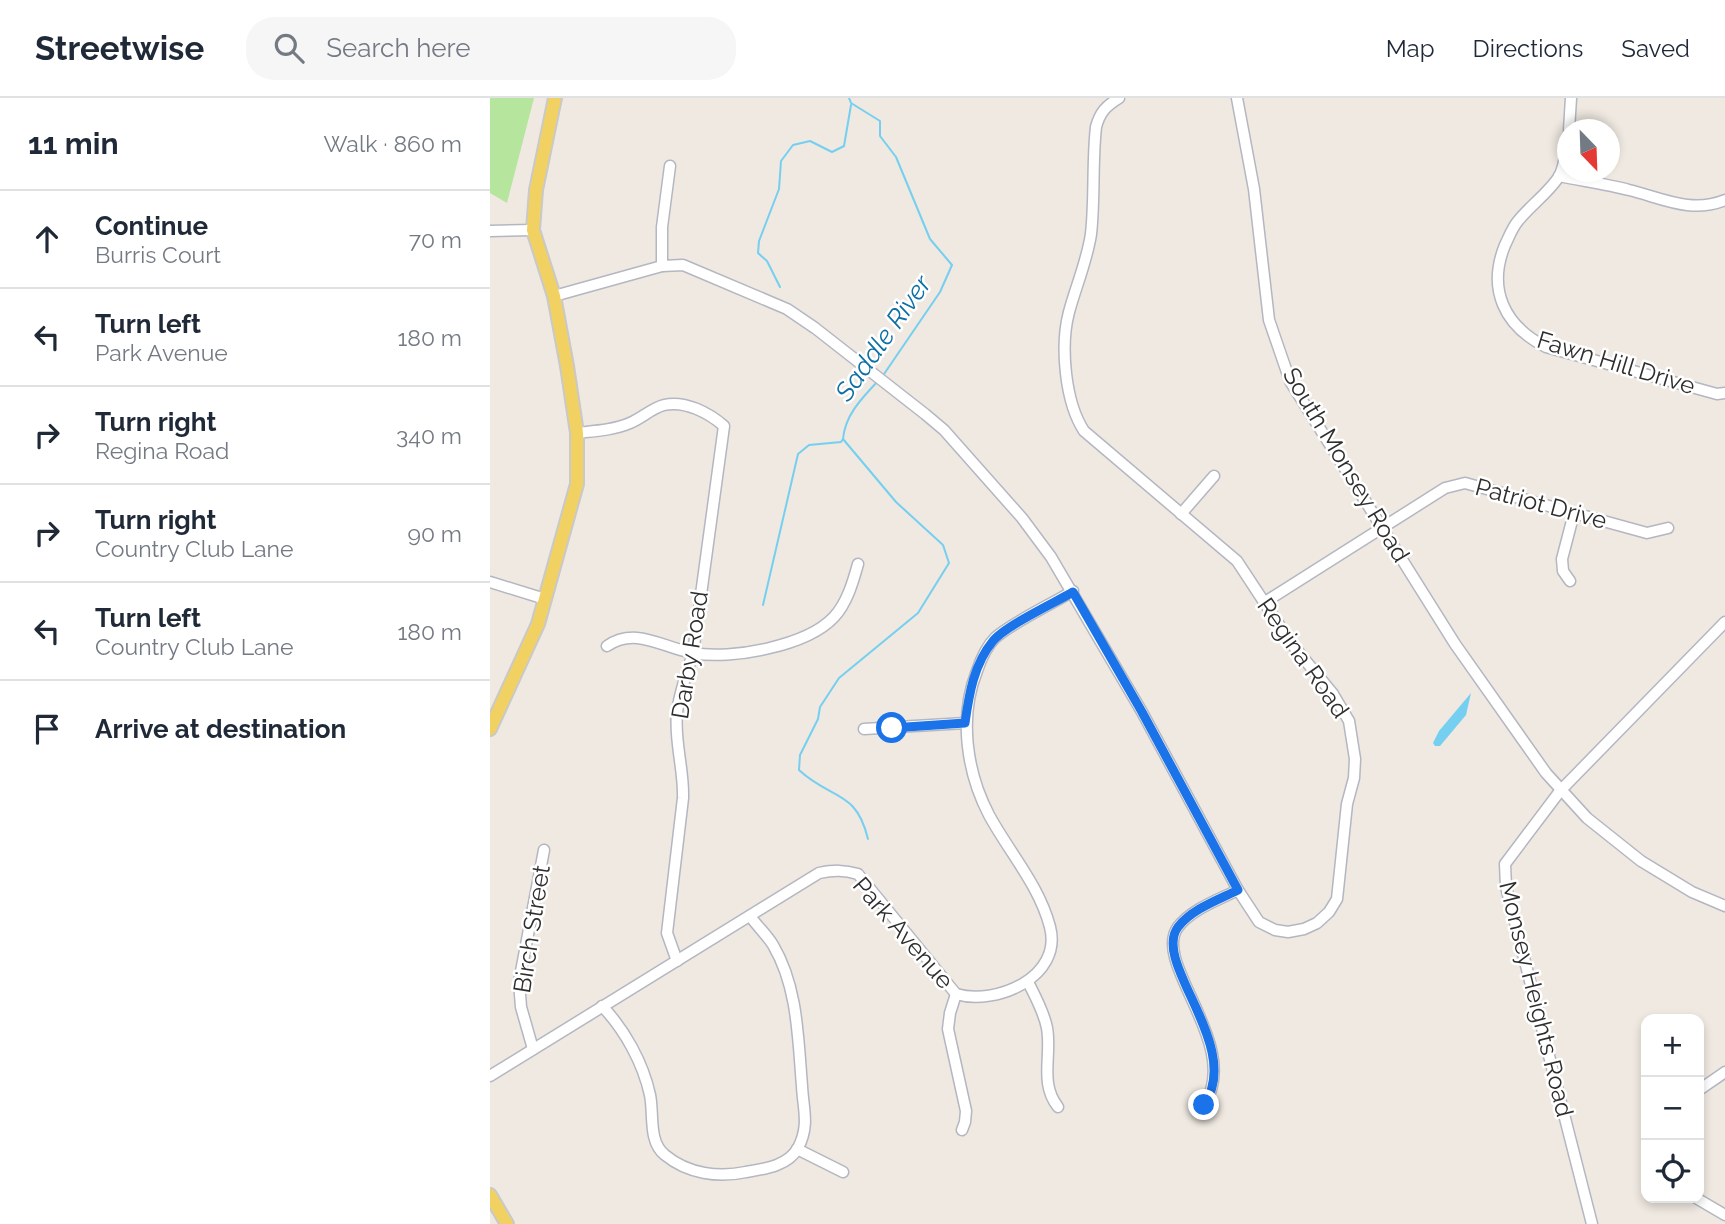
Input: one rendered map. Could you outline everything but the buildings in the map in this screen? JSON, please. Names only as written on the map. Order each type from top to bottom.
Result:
[{"type":"main road","points":[[490,729],[538,624],[577,484],[577,433],[554,296],[533,230],[536,190],[555,98]]},
{"type":"main road","points":[[490,1195],[507,1224]]},
{"type":"street","name":"Regina Road","points":[[554,296],[662,266],[683,265],[787,309],[944,430],[1023,518],[1073,592],[1142,712],[1238,890],[1259,922],[1275,930],[1288,932],[1304,929],[1317,923],[1329,912],[1337,898],[1347,804],[1354,778],[1355,759],[1349,721],[1333,694],[1291,643],[1237,561],[1084,431],[1077,420],[1068,390],[1068,314],[1091,234],[1096,127],[1106,106],[1119,98]]},
{"type":"street","name":"South Monsey Road","points":[[1237,98],[1254,189],[1269,320],[1290,381],[1483,687],[1560,790],[1587,818],[1641,861],[1692,892],[1725,906]]},
{"type":"street","points":[[1570,119],[1571,98]]},
{"type":"street","points":[[662,266],[662,227],[670,166]]},
{"type":"street","name":"Fawn Hill Drive","points":[[1557,178],[1516,223],[1501,257],[1497,274],[1500,299],[1510,320],[1528,338],[1546,347],[1717,394],[1725,393]]},
{"type":"street","points":[[1590,182],[1631,190],[1673,204],[1693,206],[1725,200]]},
{"type":"street","points":[[490,231],[533,230]]},
{"type":"street","name":"Darby Road","points":[[577,433],[615,428],[666,405],[696,409],[714,417],[724,426],[693,653],[681,689],[677,714],[683,797],[667,933],[677,961]]},
{"type":"street","points":[[1181,514],[1214,475]]},
{"type":"street","name":"Patriot Drive","points":[[1265,602],[1445,488],[1465,483],[1647,533],[1668,528]]},
{"type":"street","points":[[1570,581],[1563,571],[1562,559],[1574,513]]},
{"type":"street","points":[[607,646],[616,639],[632,636],[651,639],[693,653],[743,652],[796,641],[811,635],[834,617],[843,605],[858,564]]},
{"type":"street","points":[[490,582],[545,598]]},
{"type":"street","points":[[1058,1107],[1050,1097],[1046,1082],[1047,1028],[1028,982],[1048,959],[1051,929],[1032,884],[988,812],[972,769],[965,723],[969,691],[983,655],[995,638],[1073,592]]},
{"type":"street","name":"Monsey Heights Road","points":[[1592,1224],[1504,875],[1505,864],[1560,790],[1725,622]]},
{"type":"street","points":[[864,729],[965,723]]},
{"type":"street","name":"Birch Street","points":[[533,1049],[521,1007],[519,982],[544,850]]},
{"type":"street","name":"Park Avenue","points":[[490,1076],[819,873],[844,870],[858,874],[956,994],[981,998],[1028,982]]},
{"type":"street","points":[[1204,1105],[1211,1096],[1214,1082],[1213,1062],[1201,1016],[1173,956],[1172,941],[1177,928],[1190,915],[1238,890]]},
{"type":"street","points":[[602,1006],[625,1035],[642,1071],[650,1096],[654,1138],[663,1154],[693,1170],[727,1176],[772,1168],[797,1149],[807,1120],[794,1003],[788,980],[773,945],[750,916]]},
{"type":"street","points":[[956,994],[948,1029],[966,1111],[962,1130]]},
{"type":"street","points":[[1704,1087],[1725,1072]]},
{"type":"street","points":[[797,1149],[843,1171]]},
{"type":"street","points":[[1704,1203],[1725,1215]]},
{"type":"green space","points":[[490,98],[534,98],[507,203],[490,193]]},
{"type":"water","points":[[1471,693],[1466,715],[1440,746],[1435,746],[1433,743],[1439,731]]},
{"type":"waterway","name":"Saddle River","points":[[849,98],[851,103],[880,121],[880,136],[896,157],[930,239],[952,265],[940,292],[882,377]]},
{"type":"waterway","points":[[780,287],[767,261],[758,253],[759,241],[779,189],[781,161],[793,145],[810,141],[832,152],[844,146],[851,105]]},
{"type":"waterway","name":"Saddle River","points":[[868,839],[857,811],[841,797],[799,770],[800,755],[818,719],[820,707],[839,678],[918,613],[949,563],[943,545],[896,502],[843,439],[847,422],[860,400],[878,381]]},
{"type":"waterway","points":[[763,605],[798,454],[809,445],[841,442],[843,439]]},
{"type":"route","points":[[892,728],[965,723],[969,691],[983,655],[995,638],[1073,592],[1142,712],[1238,890],[1190,915],[1177,928],[1172,941],[1173,956],[1196,1004],[1213,1062],[1214,1082],[1211,1096],[1204,1105]]}]
